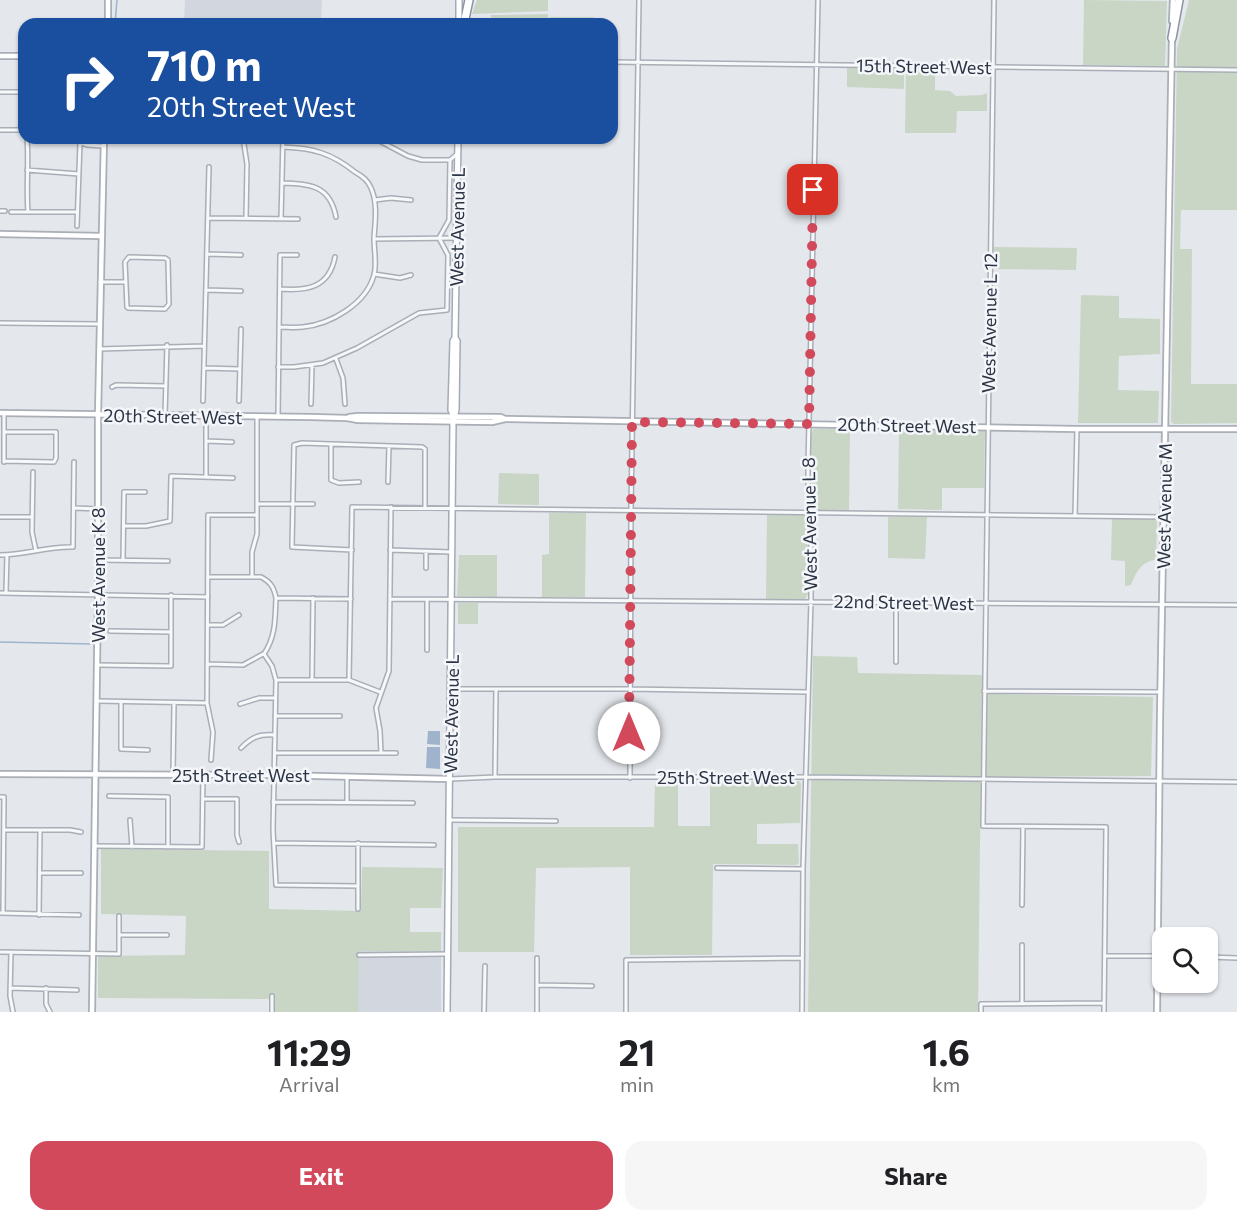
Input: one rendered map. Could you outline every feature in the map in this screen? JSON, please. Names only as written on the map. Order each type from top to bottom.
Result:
[{"type":"highway","points":[[464,18],[467,0]]},
{"type":"highway","points":[[1172,38],[1179,0]]},
{"type":"main road","points":[[108,0],[108,18]]},
{"type":"main road","points":[[459,0],[462,18]]},
{"type":"main road","name":"West Avenue M","points":[[1160,927],[1160,692],[1173,0]]},
{"type":"main road","points":[[0,56],[18,56]]},
{"type":"main road","name":"West Avenue L","points":[[447,1012],[452,600],[453,419],[451,410],[453,341],[455,338],[458,144]]},
{"type":"main road","name":"West Avenue K 8","points":[[92,1012],[98,665],[98,414],[104,146]]},
{"type":"main road","points":[[0,234],[101,236]]},
{"type":"main road","name":"20th Street West","points":[[2,413],[358,420],[453,419],[492,422],[505,419],[1077,429],[1237,429]]},
{"type":"main road","name":"25th Street West","points":[[0,774],[273,775],[450,779]]},
{"type":"main road","name":"West Avenue M","points":[[1157,1012],[1158,993]]},
{"type":"street","points":[[630,778],[632,422],[639,0]]},
{"type":"street","name":"West Avenue L 8","points":[[802,1012],[803,869],[811,601],[811,521],[808,513],[809,424],[818,0]]},
{"type":"street","name":"West Avenue L 12","points":[[994,0],[984,603],[983,826],[1023,827]]},
{"type":"street","name":"15th Street West","points":[[618,62],[1237,70]]},
{"type":"street","points":[[0,92],[18,92]]},
{"type":"street","points":[[0,130],[18,130]]},
{"type":"street","points":[[27,144],[28,212]]},
{"type":"street","points":[[77,226],[80,144]]},
{"type":"street","points":[[88,144],[104,146]]},
{"type":"street","points":[[244,144],[247,164],[246,218]]},
{"type":"street","points":[[385,144],[408,156],[422,160],[450,160]]},
{"type":"street","points":[[279,327],[303,327],[320,323],[339,315],[368,291],[374,274],[375,200],[366,180],[340,160],[308,148],[283,147],[282,219]]},
{"type":"street","name":"West Avenue L","points":[[336,358],[409,317],[419,313],[447,310],[448,255],[439,238],[449,220],[450,160],[458,152]]},
{"type":"street","points":[[203,401],[209,167]]},
{"type":"street","points":[[27,170],[80,174]]},
{"type":"street","points":[[282,183],[304,183],[318,188],[330,200],[336,217]]},
{"type":"street","points":[[375,200],[391,198],[411,200]]},
{"type":"street","points":[[11,212],[77,213]]},
{"type":"street","points":[[208,218],[298,219]]},
{"type":"street","points":[[374,239],[457,238]]},
{"type":"street","points":[[207,254],[241,255]]},
{"type":"street","points":[[278,417],[280,255],[297,255]]},
{"type":"street","points":[[280,289],[307,289],[321,282],[333,268],[335,257]]},
{"type":"street","points":[[127,259],[168,260],[168,307],[165,309],[128,308],[125,282],[127,259]]},
{"type":"street","points":[[374,274],[400,278],[411,275]]},
{"type":"street","points":[[100,282],[125,282]]},
{"type":"street","points":[[206,290],[241,291]]},
{"type":"street","points":[[0,323],[100,324]]},
{"type":"street","points":[[239,401],[241,329]]},
{"type":"street","points":[[99,349],[167,345],[204,346]]},
{"type":"street","points":[[165,415],[167,345]]},
{"type":"street","points":[[278,367],[312,365],[336,358],[343,378],[345,404]]},
{"type":"street","points":[[312,365],[312,404]]},
{"type":"street","points":[[204,368],[240,369]]},
{"type":"street","points":[[112,387],[116,385],[166,386]]},
{"type":"street","points":[[2,413],[4,462],[54,462],[56,432],[4,432]]},
{"type":"street","points":[[206,416],[206,477]]},
{"type":"street","points":[[252,576],[252,552],[257,534],[258,504],[257,417]]},
{"type":"street","points":[[1075,516],[1077,429]]},
{"type":"street","points":[[206,441],[232,441]]},
{"type":"street","points":[[352,550],[292,547],[294,446],[302,443],[422,447],[425,449],[425,507]]},
{"type":"street","points":[[331,444],[331,480],[339,483],[358,482]]},
{"type":"street","points":[[388,482],[389,446]]},
{"type":"street","points":[[0,555],[36,551],[55,546],[73,547],[74,462]]},
{"type":"street","points":[[33,472],[31,518],[36,551]]},
{"type":"street","points":[[124,526],[146,526],[170,521],[171,476],[232,478]]},
{"type":"street","points":[[123,560],[124,492],[145,492]]},
{"type":"street","points":[[258,504],[313,504]]},
{"type":"street","points":[[349,680],[352,507],[1164,517]]},
{"type":"street","points":[[381,753],[376,708],[389,671],[391,507]]},
{"type":"street","points":[[75,508],[98,508]]},
{"type":"street","points":[[212,760],[213,732],[207,704],[208,515],[257,515]]},
{"type":"street","points":[[0,517],[31,518]]},
{"type":"street","points":[[390,550],[452,552]]},
{"type":"street","points":[[426,551],[426,568]]},
{"type":"street","points":[[6,593],[7,555]]},
{"type":"street","points":[[98,560],[168,561]]},
{"type":"street","points":[[208,577],[252,576],[268,581],[276,598],[275,629],[271,644],[264,654],[243,665],[208,664]]},
{"type":"street","points":[[0,593],[208,597]]},
{"type":"street","points":[[98,665],[171,666],[171,595]]},
{"type":"street","points":[[276,598],[351,599]]},
{"type":"street","points":[[312,680],[313,598]]},
{"type":"street","name":"22nd Street West","points":[[390,599],[1237,605]]},
{"type":"street","points":[[426,600],[427,650]]},
{"type":"street","points":[[896,603],[896,662]]},
{"type":"street","points":[[208,625],[223,624],[239,615]]},
{"type":"street","points":[[110,631],[171,632]]},
{"type":"street","points":[[264,654],[272,666],[276,680],[273,775],[276,885],[358,886]]},
{"type":"street","points":[[276,680],[349,680],[380,692]]},
{"type":"street","points":[[495,777],[496,688]]},
{"type":"street","points":[[451,689],[807,692]]},
{"type":"street","points":[[984,691],[1160,692]]},
{"type":"street","points":[[240,704],[259,698],[275,698]]},
{"type":"street","points":[[97,701],[207,704]]},
{"type":"street","points":[[121,702],[121,749],[148,750]]},
{"type":"street","points":[[173,775],[174,704]]},
{"type":"street","points":[[275,716],[340,717]]},
{"type":"street","points":[[241,747],[251,738],[274,735]]},
{"type":"street","points":[[275,753],[396,753]]},
{"type":"street","points":[[95,846],[202,847],[203,776]]},
{"type":"street","points":[[347,776],[347,802]]},
{"type":"street","name":"25th Street West","points":[[450,779],[806,777],[983,781],[1237,782]]},
{"type":"street","points":[[110,796],[168,797],[168,847]]},
{"type":"street","points":[[2,797],[4,830],[2,913],[79,915]]},
{"type":"street","points":[[203,799],[237,799],[239,842]]},
{"type":"street","points":[[273,802],[413,803]]},
{"type":"street","points":[[130,820],[132,847]]},
{"type":"street","points":[[449,820],[556,821]]},
{"type":"street","points":[[1022,904],[1023,827],[1106,827],[1104,1012]]},
{"type":"street","points":[[4,830],[81,832]]},
{"type":"street","points":[[39,915],[40,830]]},
{"type":"street","points":[[274,843],[434,845]]},
{"type":"street","points":[[358,843],[358,909]]},
{"type":"street","points":[[717,868],[803,869]]},
{"type":"street","points":[[40,873],[81,873]]},
{"type":"street","points":[[0,952],[119,954],[119,916]]},
{"type":"street","points":[[119,935],[167,935]]},
{"type":"street","points":[[1022,945],[1022,1004]]},
{"type":"street","points":[[11,952],[10,988],[13,1012]]},
{"type":"street","points":[[359,955],[448,954]]},
{"type":"street","points":[[1105,956],[1152,956]]},
{"type":"street","points":[[1218,957],[1237,958]]},
{"type":"street","points":[[537,958],[537,1012]]},
{"type":"street","points":[[626,1012],[626,960],[802,958]]},
{"type":"street","points":[[484,1012],[485,966]]},
{"type":"street","points":[[537,986],[592,986]]},
{"type":"street","points":[[10,988],[77,990]]},
{"type":"street","points":[[46,988],[46,1004],[50,1012]]},
{"type":"street","points":[[272,996],[272,1012]]},
{"type":"street","points":[[981,1012],[981,1004],[1104,1003]]},
{"type":"shaded area","points":[[185,0],[322,0],[321,18],[184,18]]},
{"type":"shaded area","points":[[358,951],[441,951],[441,1012],[358,1012]]},
{"type":"green space","points":[[477,0],[548,0],[548,11],[472,14]]},
{"type":"green space","points":[[1084,0],[1167,1],[1165,66],[1083,65]]},
{"type":"green space","points":[[1189,0],[1237,0],[1237,210],[1181,210],[1180,249],[1192,249],[1191,384],[1237,384],[1237,423],[1174,424],[1171,422],[1177,49]]},
{"type":"green space","points":[[548,14],[548,18],[491,18],[491,15]]},
{"type":"green space","points":[[550,17],[594,17],[594,18]]},
{"type":"green space","points":[[847,68],[904,69],[904,89],[847,87]]},
{"type":"green space","points":[[906,69],[935,69],[935,90],[950,91],[956,96],[987,93],[987,111],[957,111],[956,133],[905,133]]},
{"type":"green space","points":[[994,247],[1077,248],[1076,270],[993,269]]},
{"type":"green space","points":[[1081,295],[1119,296],[1119,318],[1160,319],[1160,354],[1119,356],[1118,390],[1159,391],[1158,423],[1078,423]]},
{"type":"green space","points":[[813,429],[850,429],[849,512],[815,512],[812,509],[811,436]]},
{"type":"green space","points":[[985,430],[984,488],[942,488],[942,510],[898,509],[899,431]]},
{"type":"green space","points":[[499,473],[539,474],[539,505],[498,504]]},
{"type":"green space","points":[[549,513],[586,513],[585,597],[542,597],[542,555],[549,554]]},
{"type":"green space","points":[[767,515],[804,515],[808,517],[808,594],[805,599],[766,599]]},
{"type":"green space","points":[[888,517],[927,517],[925,559],[888,558]]},
{"type":"green space","points":[[1112,519],[1157,519],[1156,560],[1143,565],[1131,585],[1125,586],[1125,561],[1111,560]]},
{"type":"green space","points":[[459,555],[497,555],[497,597],[457,596]]},
{"type":"green space","points":[[458,603],[478,603],[478,624],[458,624]]},
{"type":"green space","points":[[813,656],[857,657],[858,673],[982,675],[978,1012],[808,1012]]},
{"type":"green space","points":[[986,694],[1153,697],[1151,776],[985,777]]},
{"type":"green space","points":[[678,781],[678,826],[710,826],[710,781],[799,781],[801,784],[800,823],[757,824],[757,844],[798,844],[799,863],[796,865],[713,864],[712,955],[630,955],[630,867],[536,868],[534,952],[458,952],[458,827],[654,827],[655,782]]},
{"type":"green space","points":[[101,849],[269,851],[269,909],[361,911],[362,867],[443,868],[441,908],[410,908],[410,932],[441,932],[441,951],[359,951],[358,1012],[275,1012],[275,999],[98,998],[98,956],[185,955],[186,916],[101,914]]},
{"type":"water","points":[[428,731],[440,731],[440,745],[427,744]]},
{"type":"water","points":[[427,747],[440,747],[440,769],[426,768]]},
{"type":"waterway","points":[[116,18],[117,0]]},
{"type":"waterway","points":[[0,642],[93,644]]},
{"type":"route","points":[[629,733],[632,422],[809,424],[813,190]]}]
